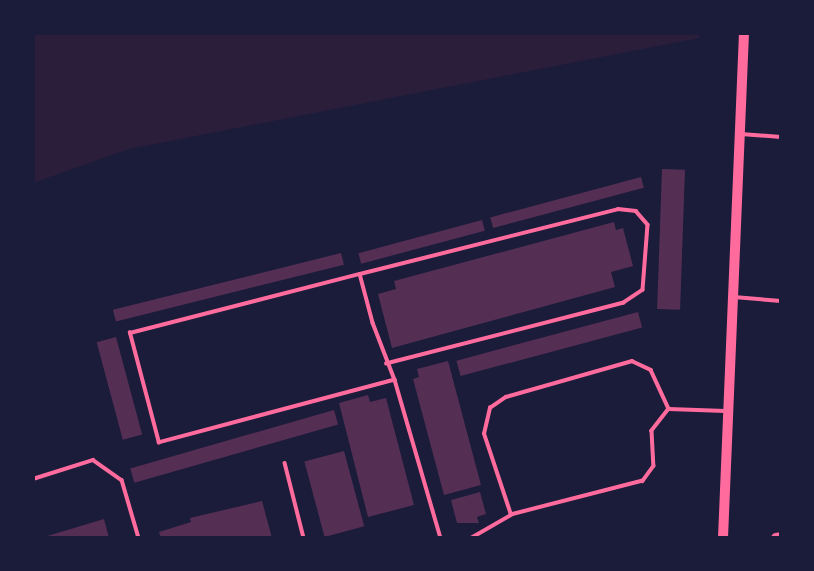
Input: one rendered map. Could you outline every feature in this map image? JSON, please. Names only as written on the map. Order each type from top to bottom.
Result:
[{"type":"street","points":[[723,538],[737,134],[744,33]]},
{"type":"lane","points":[[737,134],[781,137]]},
{"type":"lane","points":[[387,364],[624,303],[643,290],[648,225],[636,211],[618,209],[130,333],[159,443],[395,380]]},
{"type":"lane","points":[[360,274],[387,364],[395,380],[441,538]]},
{"type":"lane","points":[[731,296],[781,301]]},
{"type":"lane","points":[[512,515],[484,434],[490,408],[506,397],[632,361],[651,370],[669,409]]},
{"type":"lane","points":[[669,409],[727,411]]},
{"type":"lane","points":[[471,538],[512,515],[643,481],[654,466],[652,430],[669,409]]},
{"type":"lane","points":[[33,479],[93,460],[122,480],[139,538]]},
{"type":"lane","points":[[285,463],[304,538]]},
{"type":"shaded area","points":[[33,33],[699,33],[699,38],[129,149],[33,183]]},
{"type":"building","points":[[662,169],[685,170],[680,310],[657,309]]},
{"type":"building","points":[[641,177],[644,188],[493,228],[490,217]]},
{"type":"building","points":[[482,220],[485,231],[361,264],[358,253]]},
{"type":"building","points":[[614,222],[616,230],[623,228],[633,266],[611,272],[615,287],[392,348],[378,294],[396,289],[394,281]]},
{"type":"building","points":[[341,253],[344,265],[116,321],[113,310]]},
{"type":"building","points":[[638,312],[642,327],[461,376],[456,361]]},
{"type":"building","points":[[116,337],[142,435],[123,440],[97,342]]},
{"type":"building","points":[[448,361],[481,485],[444,495],[413,379],[419,377],[417,369]]},
{"type":"building","points":[[368,395],[370,402],[386,398],[414,505],[368,517],[339,403]]},
{"type":"building","points":[[334,410],[338,424],[134,483],[130,468]]},
{"type":"building","points":[[344,451],[364,526],[325,537],[304,462]]},
{"type":"building","points":[[480,492],[486,514],[477,517],[479,523],[457,523],[451,500]]},
{"type":"building","points":[[262,501],[272,538],[161,538],[159,532],[191,522],[190,518]]},
{"type":"building","points":[[104,519],[109,538],[44,538],[44,537]]}]
